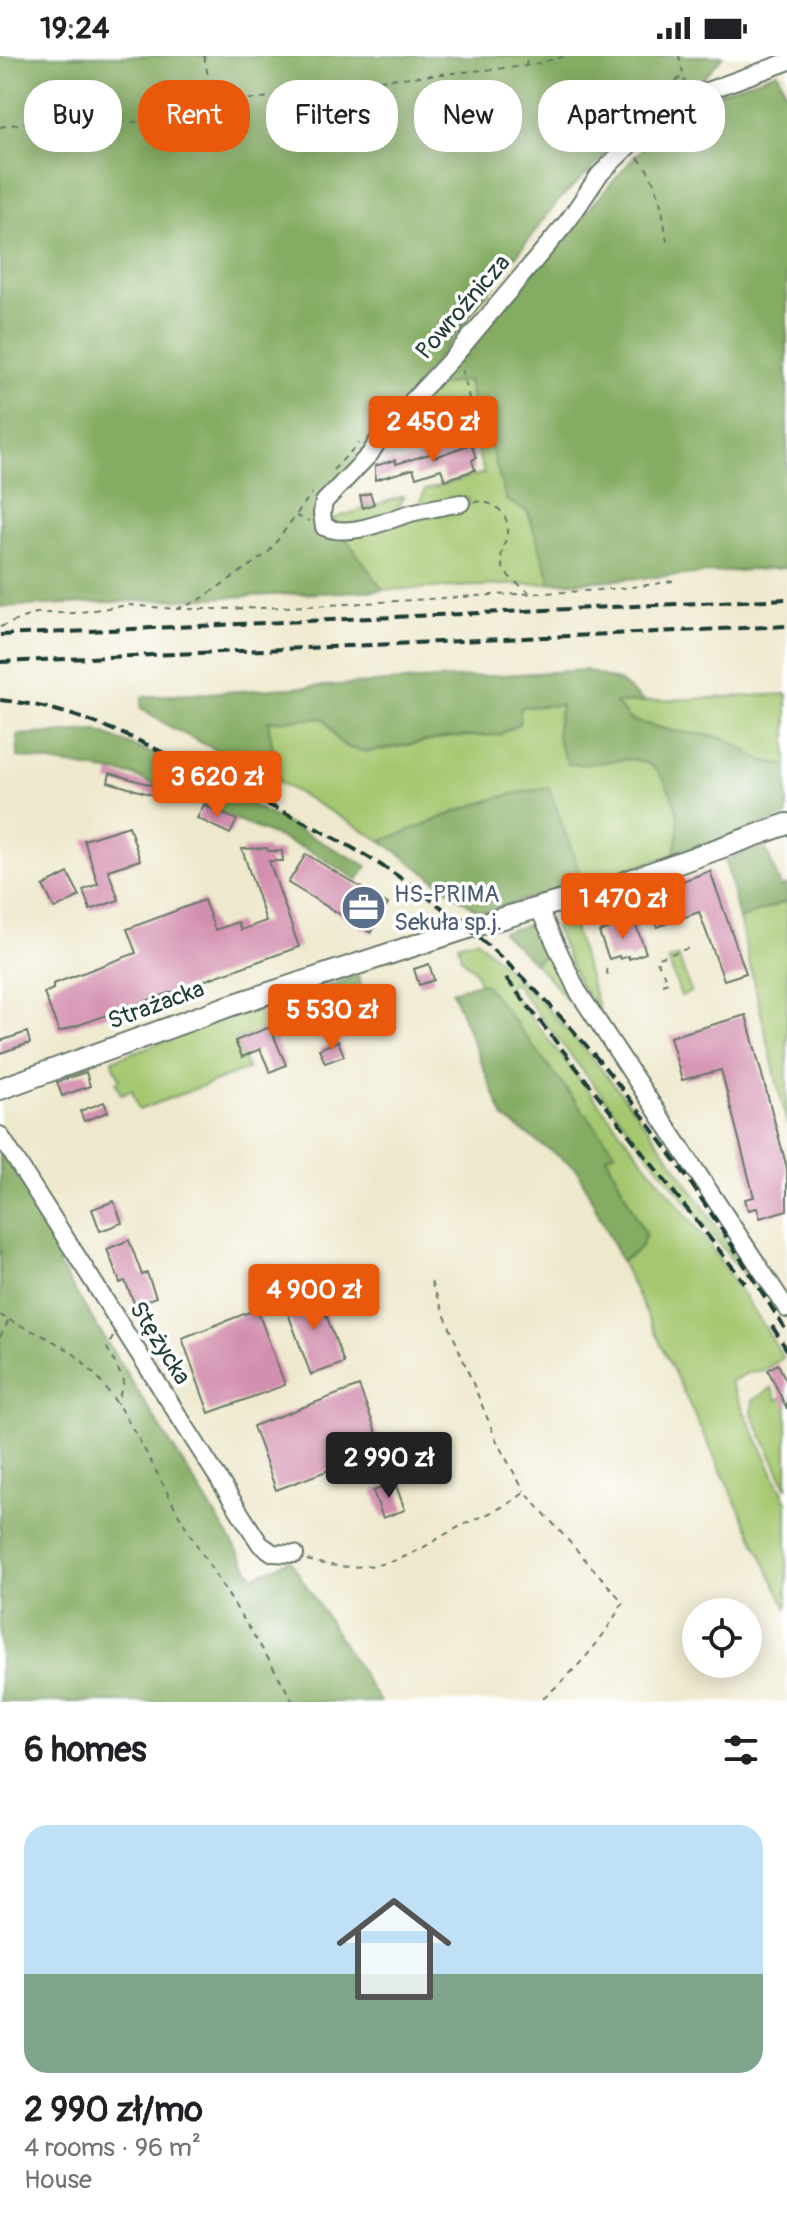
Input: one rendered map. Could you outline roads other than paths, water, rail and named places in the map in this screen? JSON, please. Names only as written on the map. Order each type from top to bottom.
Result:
[{"type":"main road","name":"Strażacka","points":[[0,1089],[229,1006],[700,857],[787,824]]},
{"type":"street","name":"Powroźnicza","points":[[461,503],[430,508],[382,524],[335,531],[324,527],[324,502],[370,454],[384,431],[456,354],[568,221],[599,175],[671,104],[787,62]]},
{"type":"street","points":[[539,909],[577,990],[623,1047],[787,1308]]},
{"type":"street","name":"Stężycka","points":[[0,1135],[260,1544],[273,1553],[295,1554]]},
{"type":"railway","points":[[0,635],[787,599]]},
{"type":"railway","points":[[0,662],[787,626]]},
{"type":"railway","points":[[0,700],[60,711],[144,743],[339,841],[443,908],[503,959],[558,1014],[609,1073],[701,1198],[787,1332]]},
{"type":"railway","points":[[506,978],[745,1283]]},
{"type":"railway","points":[[772,1326],[787,1350]]},
{"type":"place","name":"HS-PRIMA Sekuła sp.j.","points":[[363,908]]}]
